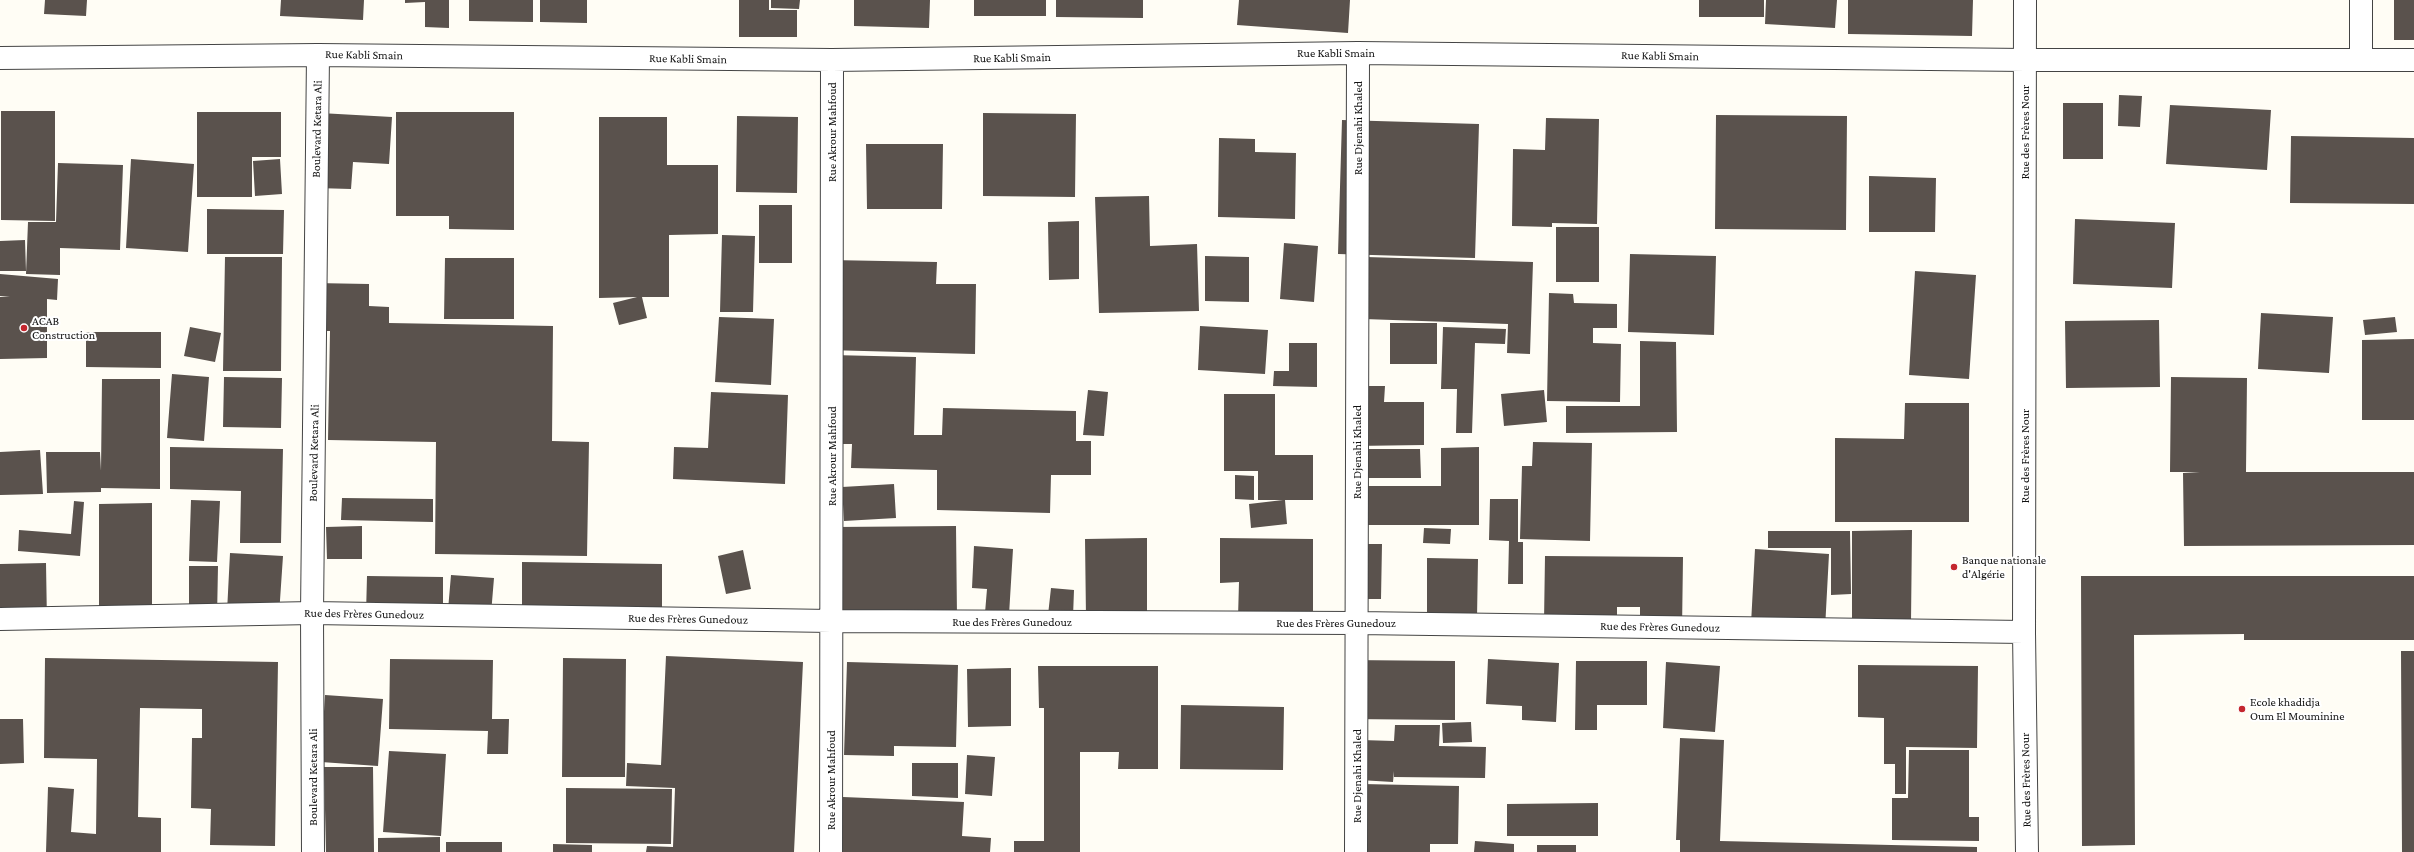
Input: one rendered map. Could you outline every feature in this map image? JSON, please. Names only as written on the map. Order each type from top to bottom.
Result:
[{"type":"street","name":"Rue des Frères Nour","points":[[2025,0],[2024,632],[2027,852]]},
{"type":"street","points":[[2361,60],[2362,0]]},
{"type":"street","name":"Rue Kabli Smain","points":[[0,58],[318,55],[832,60],[1358,53],[2025,60],[2414,60]]},
{"type":"street","name":"Rue Djenahi Khaled","points":[[1356,852],[1358,53]]},
{"type":"street","name":"Boulevard Ketara Ali","points":[[313,852],[312,613],[318,55]]},
{"type":"street","name":"Rue Akrour Mahfoud","points":[[831,852],[832,60]]},
{"type":"street","name":"Rue des Frères Gunedouz","points":[[0,618],[312,613],[832,621],[1357,623],[2024,632]]},
{"type":"building","points":[[45,0],[87,0],[86,16],[44,14]]},
{"type":"building","points":[[281,0],[364,0],[363,20],[280,16]]},
{"type":"building","points":[[405,0],[449,0],[449,28],[425,27],[425,2],[405,3]]},
{"type":"building","points":[[469,0],[533,0],[533,22],[469,21]]},
{"type":"building","points":[[540,0],[587,0],[587,23],[540,22]]},
{"type":"building","points":[[739,0],[769,0],[769,10],[797,10],[797,37],[739,37]]},
{"type":"building","points":[[771,0],[800,0],[799,9],[771,8]]},
{"type":"building","points":[[854,0],[930,0],[929,28],[854,26]]},
{"type":"building","points":[[974,0],[1046,0],[1046,16],[974,16]]},
{"type":"building","points":[[1056,0],[1143,0],[1143,18],[1056,17]]},
{"type":"building","points":[[1239,0],[1350,0],[1348,33],[1237,25]]},
{"type":"building","points":[[1699,0],[1764,0],[1764,17],[1699,17]]},
{"type":"building","points":[[1766,0],[1837,0],[1835,28],[1765,24]]},
{"type":"building","points":[[1848,0],[1973,0],[1972,36],[1848,34]]},
{"type":"building","points":[[2394,0],[2414,0],[2414,40],[2394,40]]},
{"type":"building","points":[[2119,95],[2142,96],[2140,127],[2118,126]]},
{"type":"building","points":[[2063,103],[2103,103],[2103,159],[2063,159]]},
{"type":"building","points":[[2170,105],[2271,110],[2267,170],[2166,164]]},
{"type":"building","points":[[1,111],[55,111],[55,221],[1,220]]},
{"type":"building","points":[[197,112],[281,112],[281,157],[252,157],[252,197],[197,197]]},
{"type":"building","points":[[396,112],[514,112],[514,230],[449,229],[449,216],[396,216]]},
{"type":"building","points":[[320,113],[392,117],[389,164],[353,162],[351,189],[316,188]]},
{"type":"building","points":[[983,113],[1076,114],[1075,197],[983,196]]},
{"type":"building","points":[[1716,115],[1847,116],[1846,230],[1715,229]]},
{"type":"building","points":[[737,116],[798,117],[797,193],[736,192]]},
{"type":"building","points":[[599,117],[667,117],[667,165],[718,165],[718,234],[669,235],[669,297],[642,297],[647,318],[619,325],[613,303],[637,297],[599,298]]},
{"type":"building","points":[[1546,118],[1599,119],[1597,224],[1552,223],[1552,227],[1512,226],[1513,149],[1545,150]]},
{"type":"building","points":[[1342,120],[1479,124],[1475,258],[1338,254]]},
{"type":"building","points":[[2291,136],[2414,138],[2414,204],[2290,203]]},
{"type":"building","points":[[1219,138],[1255,139],[1255,152],[1296,153],[1295,219],[1218,217]]},
{"type":"building","points":[[866,144],[943,144],[942,209],[867,209]]},
{"type":"building","points":[[131,159],[194,164],[188,252],[126,248]]},
{"type":"building","points":[[280,159],[282,194],[255,196],[253,161]]},
{"type":"building","points":[[58,163],[123,165],[120,250],[60,248],[60,275],[26,274],[28,222],[56,222]]},
{"type":"building","points":[[1869,176],[1936,178],[1935,232],[1869,232]]},
{"type":"building","points":[[1149,196],[1150,246],[1197,244],[1199,311],[1099,313],[1095,197]]},
{"type":"building","points":[[759,205],[792,205],[792,263],[759,263]]},
{"type":"building","points":[[207,209],[284,210],[283,254],[207,254]]},
{"type":"building","points":[[2075,219],[2175,223],[2172,288],[2073,284]]},
{"type":"building","points":[[1079,221],[1079,279],[1049,280],[1048,222]]},
{"type":"building","points":[[1556,227],[1599,227],[1599,282],[1556,282]]},
{"type":"building","points":[[722,235],[755,236],[753,312],[720,312]]},
{"type":"building","points":[[25,240],[26,271],[0,271],[0,241]]},
{"type":"building","points":[[1284,243],[1318,246],[1314,302],[1280,299]]},
{"type":"building","points":[[1630,254],[1716,256],[1714,335],[1628,332]]},
{"type":"building","points":[[1205,256],[1249,257],[1249,302],[1205,301]]},
{"type":"building","points":[[225,257],[282,257],[281,371],[223,371]]},
{"type":"building","points":[[1366,257],[1533,262],[1530,354],[1507,353],[1508,324],[1364,319]]},
{"type":"building","points":[[445,258],[514,258],[514,319],[444,319]]},
{"type":"building","points":[[830,260],[937,262],[936,284],[976,284],[975,354],[827,350]]},
{"type":"building","points":[[1915,271],[1976,275],[1969,379],[1909,375]]},
{"type":"building","name":"ACAB Construction","points":[[0,274],[58,279],[57,300],[47,299],[47,358],[0,359],[0,297],[10,296],[0,296]]},
{"type":"building","points":[[314,283],[369,284],[369,306],[389,307],[389,323],[553,326],[552,441],[589,442],[587,556],[435,554],[436,442],[328,440],[330,331],[314,331]]},
{"type":"building","points":[[1549,293],[1573,294],[1574,303],[1617,304],[1617,328],[1593,328],[1593,343],[1621,344],[1620,402],[1547,401]]},
{"type":"building","points":[[2261,313],[2333,317],[2329,373],[2258,369]]},
{"type":"building","points":[[719,317],[774,319],[771,385],[715,382]]},
{"type":"building","points":[[2395,317],[2397,332],[2365,335],[2363,320]]},
{"type":"building","points":[[2159,320],[2160,387],[2066,388],[2065,321]]},
{"type":"building","points":[[1390,323],[1437,323],[1437,364],[1390,364]]},
{"type":"building","points":[[1200,326],[1268,330],[1265,374],[1198,370]]},
{"type":"building","points":[[190,327],[221,333],[215,362],[184,356]]},
{"type":"building","points":[[1443,327],[1506,329],[1505,344],[1475,343],[1472,433],[1456,433],[1457,389],[1441,389]]},
{"type":"building","points":[[86,332],[161,332],[161,368],[86,367]]},
{"type":"building","points":[[2414,339],[2414,420],[2362,420],[2362,340]]},
{"type":"building","points":[[1640,341],[1676,342],[1677,432],[1566,433],[1566,406],[1640,406]]},
{"type":"building","points":[[1289,343],[1317,343],[1317,387],[1273,386],[1274,371],[1289,371]]},
{"type":"building","points":[[832,355],[916,357],[914,435],[942,435],[943,408],[1076,411],[1076,441],[1091,441],[1091,475],[1051,475],[1050,513],[937,510],[937,470],[851,468],[852,444],[829,444]]},
{"type":"building","points":[[172,374],[209,377],[204,441],[167,438]]},
{"type":"building","points":[[224,377],[282,378],[281,428],[223,427]]},
{"type":"building","points":[[2171,377],[2247,378],[2246,472],[2414,472],[2414,545],[2184,546],[2183,473],[2200,472],[2170,472]]},
{"type":"building","points":[[102,379],[160,379],[160,489],[101,488],[101,492],[47,493],[46,452],[100,452],[101,471]]},
{"type":"building","points":[[1353,386],[1385,386],[1384,402],[1424,402],[1424,445],[1354,446]]},
{"type":"building","points":[[1088,390],[1108,392],[1104,436],[1083,435]]},
{"type":"building","points":[[1544,390],[1547,422],[1504,426],[1501,394]]},
{"type":"building","points":[[711,392],[788,395],[785,484],[673,479],[674,447],[708,448]]},
{"type":"building","points":[[1224,394],[1275,394],[1275,455],[1313,455],[1313,500],[1285,500],[1287,524],[1251,528],[1249,504],[1283,500],[1258,500],[1258,471],[1224,471]]},
{"type":"building","points":[[1905,403],[1969,403],[1969,522],[1835,522],[1835,438],[1904,439]]},
{"type":"building","points":[[1533,442],[1592,443],[1590,541],[1520,539],[1522,466],[1532,466]]},
{"type":"building","points":[[170,447],[283,449],[281,543],[240,543],[241,491],[170,489]]},
{"type":"building","points":[[1479,447],[1479,525],[1353,525],[1353,486],[1441,486],[1441,448]]},
{"type":"building","points":[[1366,449],[1420,449],[1421,478],[1366,478]]},
{"type":"building","points":[[40,450],[43,494],[0,495],[0,452]]},
{"type":"building","points":[[1235,475],[1254,476],[1254,500],[1235,499]]},
{"type":"building","points":[[894,484],[896,518],[844,521],[842,487]]},
{"type":"building","points":[[342,498],[433,499],[433,522],[341,520]]},
{"type":"building","points":[[1490,499],[1518,499],[1518,542],[1523,542],[1523,584],[1508,584],[1509,541],[1489,540]]},
{"type":"building","points":[[191,500],[220,501],[217,562],[189,561]]},
{"type":"building","points":[[74,501],[84,502],[80,556],[18,551],[19,530],[71,534]]},
{"type":"building","points":[[152,503],[152,613],[99,613],[99,504]]},
{"type":"building","points":[[362,526],[362,559],[327,559],[326,527]]},
{"type":"building","points":[[956,526],[957,617],[837,618],[836,527]]},
{"type":"building","points":[[1424,528],[1451,529],[1450,544],[1423,543]]},
{"type":"building","points":[[1912,530],[1911,622],[1852,622],[1852,531]]},
{"type":"building","points":[[1768,531],[1850,531],[1851,594],[1831,595],[1831,548],[1768,548]]},
{"type":"building","points":[[1147,538],[1147,618],[1086,618],[1085,539]]},
{"type":"building","points":[[1220,538],[1313,539],[1313,618],[1238,618],[1239,582],[1220,583]]},
{"type":"building","points":[[1361,544],[1382,544],[1381,599],[1360,599]]},
{"type":"building","points":[[974,546],[1013,549],[1009,615],[985,613],[987,589],[972,588]]},
{"type":"building","points":[[1755,549],[1829,554],[1825,629],[1751,624]]},
{"type":"building","points":[[743,550],[751,589],[726,594],[718,556]]},
{"type":"building","points":[[230,553],[283,556],[279,615],[227,612]]},
{"type":"building","points":[[1545,556],[1683,557],[1682,630],[1640,630],[1640,607],[1617,607],[1617,623],[1544,622]]},
{"type":"building","points":[[1427,558],[1478,559],[1477,618],[1427,617]]},
{"type":"building","points":[[522,562],[662,564],[662,615],[522,613]]},
{"type":"building","points":[[46,563],[47,623],[0,623],[0,564]]},
{"type":"building","points":[[189,566],[218,566],[217,618],[189,618]]},
{"type":"building","points":[[451,575],[494,578],[491,614],[448,610]]},
{"type":"building","points":[[367,576],[443,577],[443,616],[366,614]]},
{"type":"building","points":[[2081,576],[2414,576],[2414,640],[2244,640],[2244,634],[2134,635],[2135,845],[2082,846]]},
{"type":"building","points":[[1051,588],[1074,590],[1073,617],[1048,615]]},
{"type":"building","points":[[2401,651],[2414,651],[2414,852],[2402,852]]},
{"type":"building","points":[[666,656],[803,662],[794,852],[646,852],[647,846],[673,847],[675,788],[626,786],[627,763],[661,765]]},
{"type":"building","points":[[45,658],[278,662],[275,846],[210,845],[211,809],[191,808],[192,738],[202,738],[202,709],[140,708],[138,817],[161,818],[161,852],[46,852],[48,787],[74,789],[71,832],[96,834],[97,759],[44,758]]},
{"type":"building","points":[[563,658],[626,659],[625,777],[562,777]]},
{"type":"building","points":[[390,659],[493,660],[492,719],[509,719],[508,754],[487,754],[488,731],[389,729]]},
{"type":"building","points":[[1488,659],[1559,663],[1556,722],[1522,720],[1522,706],[1486,704]]},
{"type":"building","points":[[1348,660],[1455,661],[1455,720],[1348,719]]},
{"type":"building","points":[[1576,661],[1647,661],[1647,705],[1597,705],[1597,730],[1575,730]]},
{"type":"building","points":[[847,662],[958,665],[956,747],[894,746],[894,756],[844,755]]},
{"type":"building","points":[[1666,662],[1720,666],[1715,732],[1663,728]]},
{"type":"building","points":[[1858,665],[1978,666],[1977,748],[1906,747],[1906,794],[1895,794],[1895,764],[1884,764],[1884,718],[1858,717]]},
{"type":"building","points":[[1038,666],[1158,666],[1158,769],[1118,769],[1119,752],[1080,752],[1080,852],[1014,852],[1014,841],[1044,841],[1044,708],[1039,708]]},
{"type":"building","points":[[1011,668],[1011,726],[968,727],[967,669]]},
{"type":"building","points":[[325,695],[383,699],[378,766],[321,762]]},
{"type":"building","points":[[1181,705],[1284,707],[1283,770],[1180,769]]},
{"type":"building","points":[[0,719],[23,719],[24,763],[0,764]]},
{"type":"building","points":[[1471,722],[1472,742],[1443,743],[1442,723]]},
{"type":"building","points":[[1395,725],[1440,725],[1439,746],[1486,747],[1485,778],[1394,777],[1394,771],[1393,782],[1359,780],[1361,740],[1394,741]]},
{"type":"building","points":[[1680,738],[1724,740],[1720,841],[1977,847],[1977,852],[1680,852],[1680,840],[1676,840]]},
{"type":"building","points":[[1909,750],[1969,750],[1969,817],[1979,817],[1979,841],[1892,840],[1892,798],[1908,798]]},
{"type":"building","points":[[389,751],[446,754],[441,836],[383,832]]},
{"type":"building","points":[[967,755],[995,757],[992,796],[965,794]]},
{"type":"building","points":[[912,763],[958,763],[958,798],[912,796]]},
{"type":"building","points":[[324,767],[373,767],[374,852],[326,852]]},
{"type":"building","points":[[1362,784],[1459,786],[1458,844],[1430,844],[1430,852],[1361,852]]},
{"type":"building","points":[[566,788],[672,789],[671,844],[566,843]]},
{"type":"building","points":[[843,797],[964,802],[962,836],[991,838],[990,852],[840,852]]},
{"type":"building","points":[[1598,803],[1598,836],[1507,836],[1507,804]]},
{"type":"building","points":[[440,837],[440,852],[378,852],[378,838]]},
{"type":"building","points":[[1475,841],[1514,844],[1514,852],[1474,852]]},
{"type":"building","points":[[446,842],[502,842],[502,852],[446,852]]},
{"type":"building","points":[[553,844],[592,845],[592,852],[553,852]]},
{"type":"building","points":[[1537,845],[1576,845],[1576,852],[1537,852]]},
{"type":"place","name":"ACAB Construction","points":[[24,328]]},
{"type":"place","name":"Banque nationale d'Algérie","points":[[1954,567]]},
{"type":"place","name":"Ecole khadidja Oum El Mouminine","points":[[2242,709]]}]
